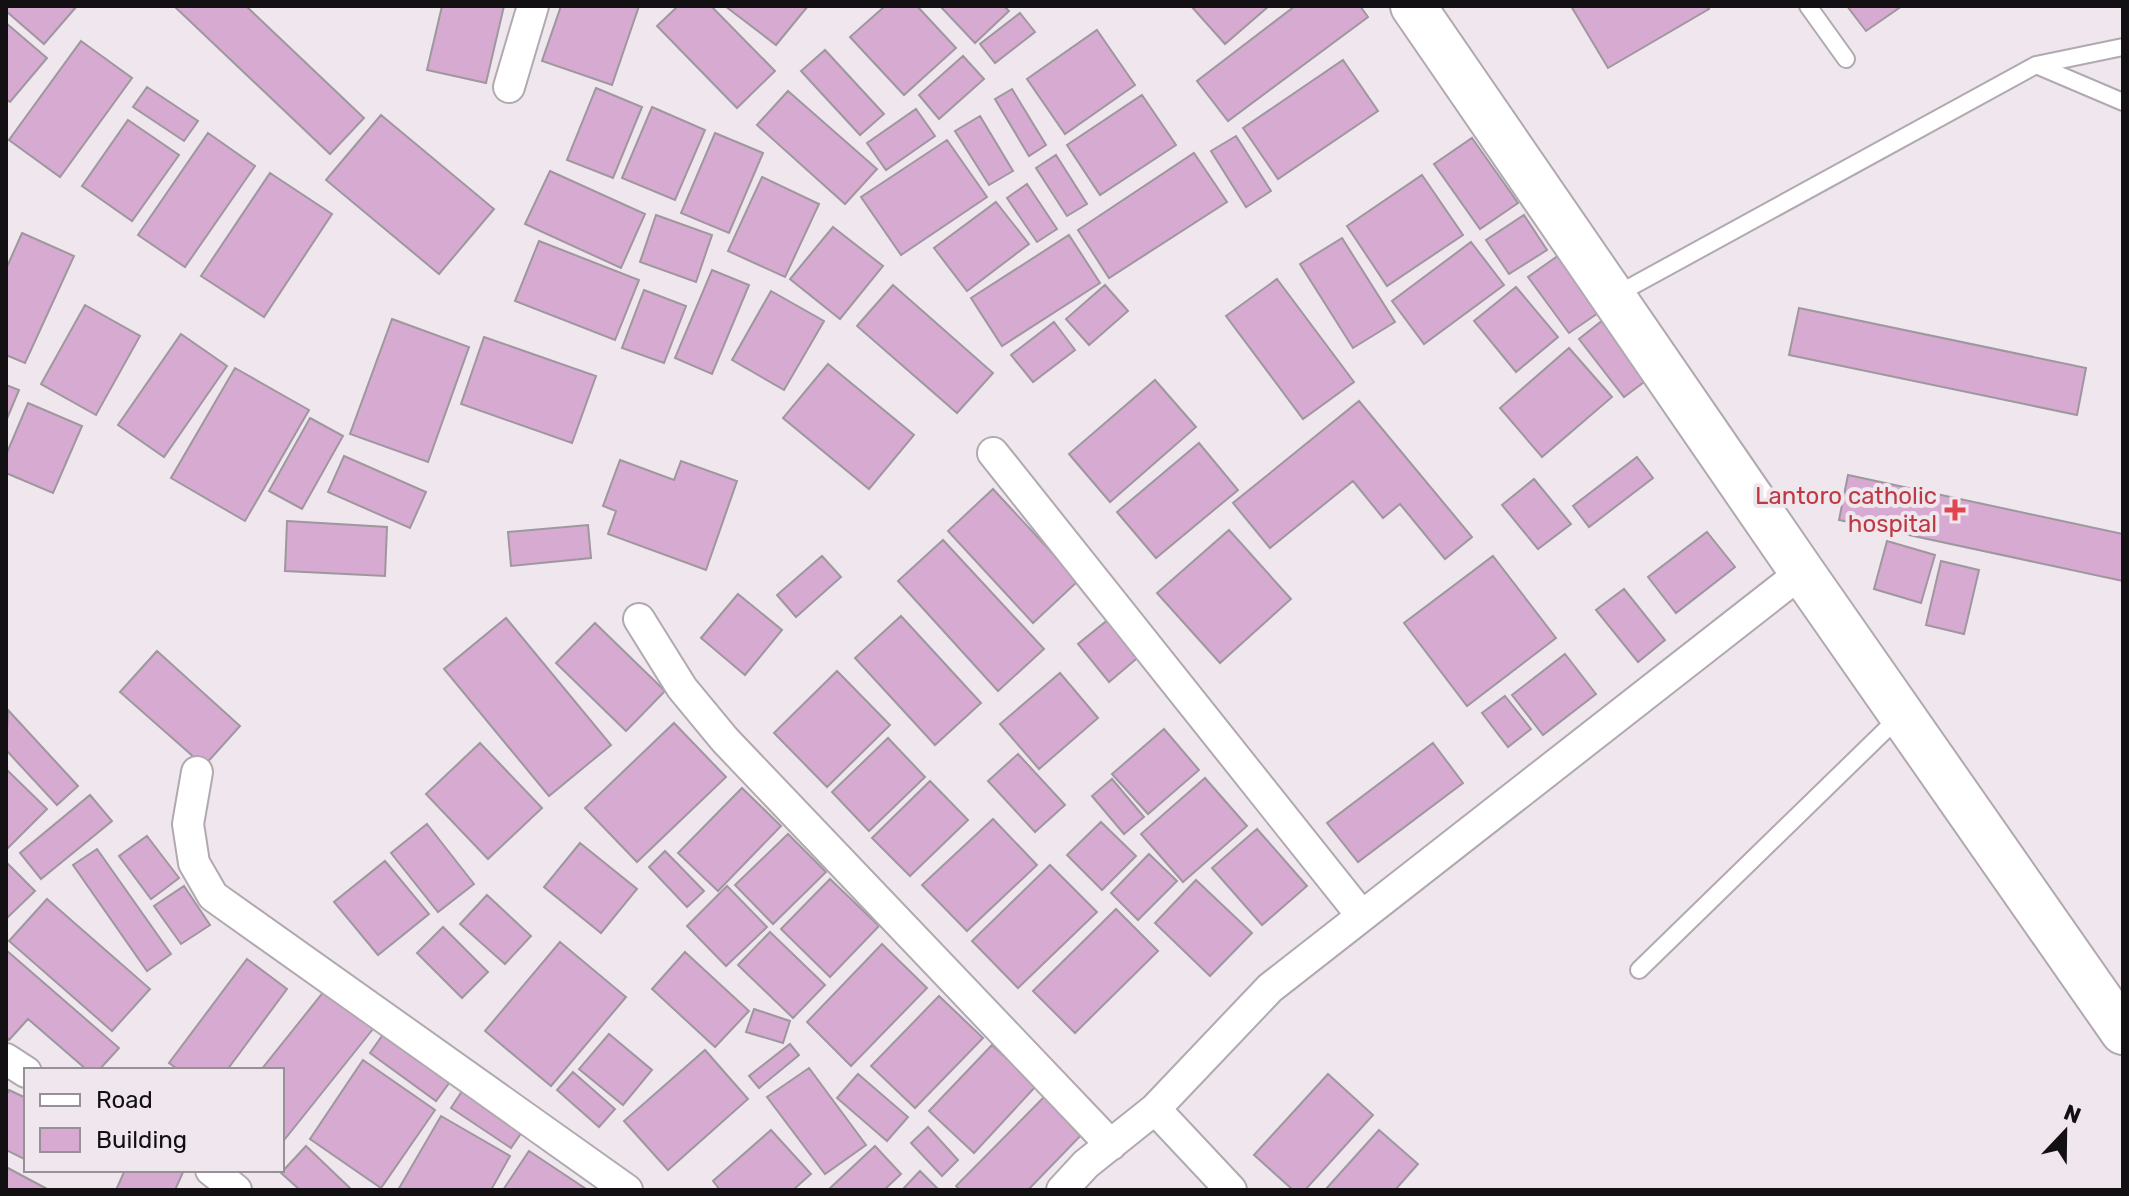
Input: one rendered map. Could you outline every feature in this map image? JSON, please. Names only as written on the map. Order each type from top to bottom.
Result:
[{"type":"street","points":[[509,87],[533,6]]},
{"type":"street","points":[[1413,6],[2123,1032]]},
{"type":"street","points":[[993,453],[1362,916]]},
{"type":"street","points":[[1062,1190],[1086,1164],[1155,1109],[1270,988],[1802,572]]},
{"type":"street","points":[[639,619],[682,688],[725,740],[1111,1145]]},
{"type":"street","points":[[197,772],[188,824],[194,863],[213,896],[627,1190]]},
{"type":"street","points":[[6,1059],[24,1071]]},
{"type":"street","points":[[1155,1109],[1231,1190]]},
{"type":"street","points":[[214,1172],[236,1190]]},
{"type":"lane","points":[[1808,6],[1846,59]]},
{"type":"lane","points":[[1612,296],[2036,65],[2123,47]]},
{"type":"lane","points":[[2036,65],[2123,102]]},
{"type":"lane","points":[[1639,970],[1901,715]]},
{"type":"building","points":[[6,6],[77,6],[44,44],[6,11]]},
{"type":"building","points":[[174,6],[246,6],[364,118],[330,154]]},
{"type":"building","points":[[442,6],[504,6],[486,83],[427,70]]},
{"type":"building","points":[[561,6],[639,6],[612,85],[542,61]]},
{"type":"building","points":[[678,6],[711,6],[775,71],[737,108],[657,26]]},
{"type":"building","points":[[725,6],[808,6],[776,45]]},
{"type":"building","points":[[885,6],[917,6],[956,48],[904,95],[850,37]]},
{"type":"building","points":[[940,6],[1004,6],[1009,11],[975,43]]},
{"type":"building","points":[[1191,6],[1269,6],[1225,44]]},
{"type":"building","points":[[1295,6],[1360,6],[1368,17],[1228,121],[1197,81]]},
{"type":"building","points":[[1571,6],[1707,6],[1709,9],[1608,68]]},
{"type":"building","points":[[1847,6],[1902,6],[1866,31]]},
{"type":"building","points":[[1020,13],[1035,32],[995,63],[980,44]]},
{"type":"building","points":[[6,23],[47,58],[10,102],[6,99]]},
{"type":"building","points":[[1097,30],[1135,85],[1065,134],[1027,79]]},
{"type":"building","points":[[81,41],[132,78],[60,177],[9,140]]},
{"type":"building","points":[[825,50],[884,114],[860,135],[801,71]]},
{"type":"building","points":[[963,56],[984,79],[939,119],[919,95]]},
{"type":"building","points":[[1343,60],[1378,111],[1278,179],[1243,128]]},
{"type":"building","points":[[147,87],[198,121],[184,141],[133,107]]},
{"type":"building","points":[[596,88],[642,107],[613,178],[567,160]]},
{"type":"building","points":[[1012,89],[1046,145],[1029,156],[995,99]]},
{"type":"building","points":[[788,91],[877,169],[845,204],[757,125]]},
{"type":"building","points":[[1142,95],[1176,145],[1100,195],[1067,145]]},
{"type":"building","points":[[652,107],[705,130],[675,200],[622,178]]},
{"type":"building","points":[[916,109],[935,136],[886,170],[867,143]]},
{"type":"building","points":[[381,115],[494,209],[439,274],[326,180]]},
{"type":"building","points":[[980,116],[1013,171],[989,185],[955,131]]},
{"type":"building","points":[[128,120],[179,155],[132,221],[82,186]]},
{"type":"building","points":[[208,133],[255,166],[185,267],[138,235]]},
{"type":"building","points":[[715,133],[763,153],[729,233],[681,213]]},
{"type":"building","points":[[1236,136],[1271,191],[1246,207],[1211,151]]},
{"type":"building","points":[[1472,138],[1518,203],[1480,229],[1434,164]]},
{"type":"building","points":[[947,140],[987,197],[901,255],[861,197]]},
{"type":"building","points":[[1194,153],[1227,202],[1109,278],[1078,230]]},
{"type":"building","points":[[1056,155],[1087,204],[1067,216],[1036,168]]},
{"type":"building","points":[[550,171],[645,214],[621,268],[525,224]]},
{"type":"building","points":[[270,173],[332,214],[264,317],[201,276]]},
{"type":"building","points":[[1422,175],[1463,235],[1387,286],[1347,226]]},
{"type":"building","points":[[762,177],[819,204],[785,277],[728,251]]},
{"type":"building","points":[[1027,184],[1057,229],[1037,242],[1007,198]]},
{"type":"building","points":[[996,202],[1029,244],[967,291],[934,248]]},
{"type":"building","points":[[656,215],[712,235],[696,282],[640,262]]},
{"type":"building","points":[[1524,215],[1547,250],[1509,274],[1486,240]]},
{"type":"building","points":[[833,227],[883,266],[840,319],[790,279]]},
{"type":"building","points":[[22,233],[74,256],[25,363],[6,355],[6,269]]},
{"type":"building","points":[[1069,235],[1100,283],[1002,346],[971,298]]},
{"type":"building","points":[[1342,238],[1395,322],[1353,348],[1300,264]]},
{"type":"building","points":[[539,241],[639,280],[615,340],[515,301]]},
{"type":"building","points":[[1471,242],[1504,285],[1424,344],[1392,301]]},
{"type":"building","points":[[1559,255],[1601,311],[1569,333],[1528,277]]},
{"type":"building","points":[[712,270],[749,285],[712,374],[675,358]]},
{"type":"building","points":[[1277,279],[1354,382],[1303,419],[1226,316]]},
{"type":"building","points":[[893,285],[993,373],[957,413],[857,326]]},
{"type":"building","points":[[1105,285],[1128,311],[1089,345],[1066,319]]},
{"type":"building","points":[[1516,287],[1558,337],[1516,372],[1474,321]]},
{"type":"building","points":[[644,290],[686,306],[664,363],[622,348]]},
{"type":"building","points":[[771,291],[824,321],[784,390],[732,360]]},
{"type":"building","points":[[85,305],[140,336],[96,415],[41,384]]},
{"type":"building","points":[[1799,308],[2086,368],[2077,415],[1789,355]]},
{"type":"building","points":[[392,319],[469,347],[428,462],[350,434]]},
{"type":"building","points":[[1603,320],[1648,379],[1624,397],[1579,339]]},
{"type":"building","points":[[1054,322],[1075,350],[1033,382],[1011,355]]},
{"type":"building","points":[[181,334],[227,366],[164,457],[118,425]]},
{"type":"building","points":[[484,337],[596,376],[572,443],[461,404]]},
{"type":"building","points":[[1569,348],[1612,397],[1542,457],[1500,408]]},
{"type":"building","points":[[828,364],[914,435],[869,489],[783,418]]},
{"type":"building","points":[[235,368],[309,410],[245,521],[171,478]]},
{"type":"building","points":[[1155,380],[1196,427],[1110,502],[1069,454]]},
{"type":"building","points":[[6,385],[19,390],[6,421]]},
{"type":"building","points":[[1359,401],[1472,537],[1445,559],[1400,504],[1383,518],[1353,481],[1270,548],[1233,503]]},
{"type":"building","points":[[28,403],[82,426],[53,493],[6,473],[6,455]]},
{"type":"building","points":[[310,418],[343,436],[302,509],[269,491]]},
{"type":"building","points":[[1199,443],[1238,490],[1156,558],[1117,512]]},
{"type":"building","points":[[344,456],[426,492],[410,528],[328,492]]},
{"type":"building","points":[[1637,457],[1653,478],[1589,527],[1573,506]]},
{"type":"building","points":[[620,460],[674,480],[681,461],[737,481],[706,570],[608,534],[616,511],[603,506]]},
{"type":"building","points":[[1848,475],[2123,534],[2123,581],[1839,520]]},
{"type":"building","points":[[1534,479],[1571,524],[1538,549],[1502,505]]},
{"type":"building","points":[[993,489],[1078,581],[1033,623],[948,531]]},
{"type":"building","points":[[287,521],[387,527],[385,576],[285,571]]},
{"type":"building","points":[[588,525],[591,558],[511,566],[508,532]]},
{"type":"building","points":[[1229,530],[1291,599],[1220,663],[1157,593]]},
{"type":"building","points":[[1707,532],[1735,567],[1676,613],[1648,577]]},
{"type":"building","points":[[943,540],[1044,649],[998,691],[898,581]]},
{"type":"building","points":[[1887,541],[1935,555],[1921,603],[1874,589]]},
{"type":"building","points":[[822,556],[841,577],[796,617],[777,595]]},
{"type":"building","points":[[1493,556],[1556,638],[1467,706],[1404,623]]},
{"type":"building","points":[[1941,561],[1979,570],[1964,634],[1926,625]]},
{"type":"building","points":[[1624,589],[1665,640],[1638,662],[1596,610]]},
{"type":"building","points":[[738,594],[782,630],[745,675],[701,638]]},
{"type":"building","points":[[901,616],[981,703],[935,745],[855,658]]},
{"type":"building","points":[[506,618],[611,745],[549,796],[444,669]]},
{"type":"building","points":[[1109,619],[1141,655],[1109,682],[1078,644]]},
{"type":"building","points":[[595,623],[665,691],[626,731],[556,663]]},
{"type":"building","points":[[157,651],[240,726],[204,766],[120,692]]},
{"type":"building","points":[[1565,654],[1596,694],[1543,735],[1512,695]]},
{"type":"building","points":[[837,671],[890,725],[827,787],[774,733]]},
{"type":"building","points":[[1060,673],[1098,718],[1039,769],[1000,724]]},
{"type":"building","points":[[1505,696],[1531,729],[1508,747],[1482,713]]},
{"type":"building","points":[[8,710],[78,786],[57,805],[6,750]]},
{"type":"building","points":[[674,723],[726,777],[637,862],[585,808]]},
{"type":"building","points":[[1164,729],[1199,770],[1148,814],[1112,774]]},
{"type":"building","points":[[888,738],[925,777],[869,831],[832,792]]},
{"type":"building","points":[[480,743],[542,808],[488,859],[426,794]]},
{"type":"building","points":[[1433,743],[1463,783],[1358,862],[1327,823]]},
{"type":"building","points":[[1018,754],[1065,805],[1035,832],[988,781]]},
{"type":"building","points":[[6,769],[47,809],[8,848],[6,845]]},
{"type":"building","points":[[1205,778],[1247,826],[1183,882],[1141,834]]},
{"type":"building","points":[[1112,779],[1144,817],[1124,834],[1092,796]]},
{"type":"building","points":[[930,781],[968,820],[910,876],[872,838]]},
{"type":"building","points":[[742,788],[781,826],[718,891],[678,853]]},
{"type":"building","points":[[90,795],[112,821],[41,879],[20,853]]},
{"type":"building","points":[[993,819],[1037,865],[967,931],[922,885]]},
{"type":"building","points":[[1101,822],[1136,856],[1102,890],[1067,855]]},
{"type":"building","points":[[427,824],[474,884],[438,912],[391,853]]},
{"type":"building","points":[[1257,829],[1307,886],[1262,925],[1212,868]]},
{"type":"building","points":[[788,834],[826,872],[773,924],[735,885]]},
{"type":"building","points":[[147,836],[179,878],[151,899],[119,856]]},
{"type":"building","points":[[580,843],[637,889],[601,933],[544,887]]},
{"type":"building","points":[[97,849],[171,954],[147,971],[73,865]]},
{"type":"building","points":[[665,851],[704,891],[687,907],[649,867]]},
{"type":"building","points":[[1149,854],[1177,881],[1138,920],[1111,893]]},
{"type":"building","points":[[385,861],[429,914],[378,955],[334,902]]},
{"type":"building","points":[[6,862],[35,891],[6,919]]},
{"type":"building","points":[[1050,865],[1097,912],[1018,988],[972,941]]},
{"type":"building","points":[[830,879],[879,926],[830,977],[781,929]]},
{"type":"building","points":[[1196,880],[1252,933],[1210,976],[1155,923]]},
{"type":"building","points":[[184,886],[210,925],[181,944],[154,906]]},
{"type":"building","points":[[727,886],[767,927],[726,966],[687,926]]},
{"type":"building","points":[[487,895],[531,936],[505,964],[460,924]]},
{"type":"building","points":[[47,899],[150,989],[112,1031],[9,941]]},
{"type":"building","points":[[1116,909],[1158,951],[1075,1033],[1033,991]]},
{"type":"building","points":[[443,927],[488,972],[462,998],[417,953]]},
{"type":"building","points":[[770,932],[825,985],[793,1018],[738,965]]},
{"type":"building","points":[[560,942],[626,997],[551,1086],[485,1031]]},
{"type":"building","points":[[882,944],[927,988],[851,1066],[807,1022]]},
{"type":"building","points":[[6,950],[119,1048],[101,1068],[85,1068],[28,1019],[9,1040],[6,1037]]},
{"type":"building","points":[[685,952],[749,1011],[715,1047],[652,989]]},
{"type":"building","points":[[247,959],[287,989],[228,1068],[176,1068],[169,1063]]},
{"type":"building","points":[[325,990],[373,1029],[285,1139],[284,1068],[263,1068]]},
{"type":"building","points":[[939,996],[983,1038],[915,1108],[871,1066]]},
{"type":"building","points":[[754,1009],[790,1021],[783,1043],[746,1032]]},
{"type":"building","points":[[389,1026],[455,1075],[436,1101],[370,1053]]},
{"type":"building","points":[[609,1034],[652,1070],[623,1105],[579,1069]]},
{"type":"building","points":[[790,1044],[799,1055],[759,1088],[749,1076]]},
{"type":"building","points":[[992,1045],[1036,1086],[974,1153],[929,1111]]},
{"type":"building","points":[[705,1050],[748,1099],[668,1170],[624,1121]]},
{"type":"building","points":[[363,1060],[435,1110],[381,1188],[310,1139]]},
{"type":"building","points":[[809,1068],[866,1145],[825,1174],[767,1097]]},
{"type":"building","points":[[573,1072],[615,1109],[599,1127],[557,1090]]},
{"type":"building","points":[[858,1074],[908,1117],[887,1141],[837,1098]]},
{"type":"building","points":[[1328,1074],[1373,1115],[1305,1190],[1293,1190],[1254,1155]]},
{"type":"building","points":[[468,1082],[528,1123],[511,1148],[451,1108]]},
{"type":"building","points":[[9,1090],[24,1097],[24,1159],[6,1150],[6,1096]]},
{"type":"building","points":[[1049,1092],[1087,1129],[1028,1190],[960,1190],[956,1186]]},
{"type":"building","points":[[441,1116],[510,1156],[491,1190],[398,1190]]},
{"type":"building","points":[[928,1127],[958,1160],[942,1176],[911,1143]]},
{"type":"building","points":[[771,1130],[811,1174],[793,1190],[720,1190],[713,1181]]},
{"type":"building","points":[[1379,1130],[1418,1164],[1395,1190],[1325,1190]]},
{"type":"building","points":[[306,1146],[352,1190],[300,1190],[281,1173]]},
{"type":"building","points":[[875,1146],[901,1174],[884,1190],[828,1190]]},
{"type":"building","points":[[529,1151],[586,1189],[503,1190]]},
{"type":"building","points":[[6,1167],[49,1190],[6,1190]]},
{"type":"building","points":[[920,1171],[939,1190],[902,1190]]},
{"type":"building","points":[[124,1172],[183,1172],[175,1190],[116,1190]]},
{"type":"place","name":"Lantoro catholic hospital","points":[[1955,510]]}]
